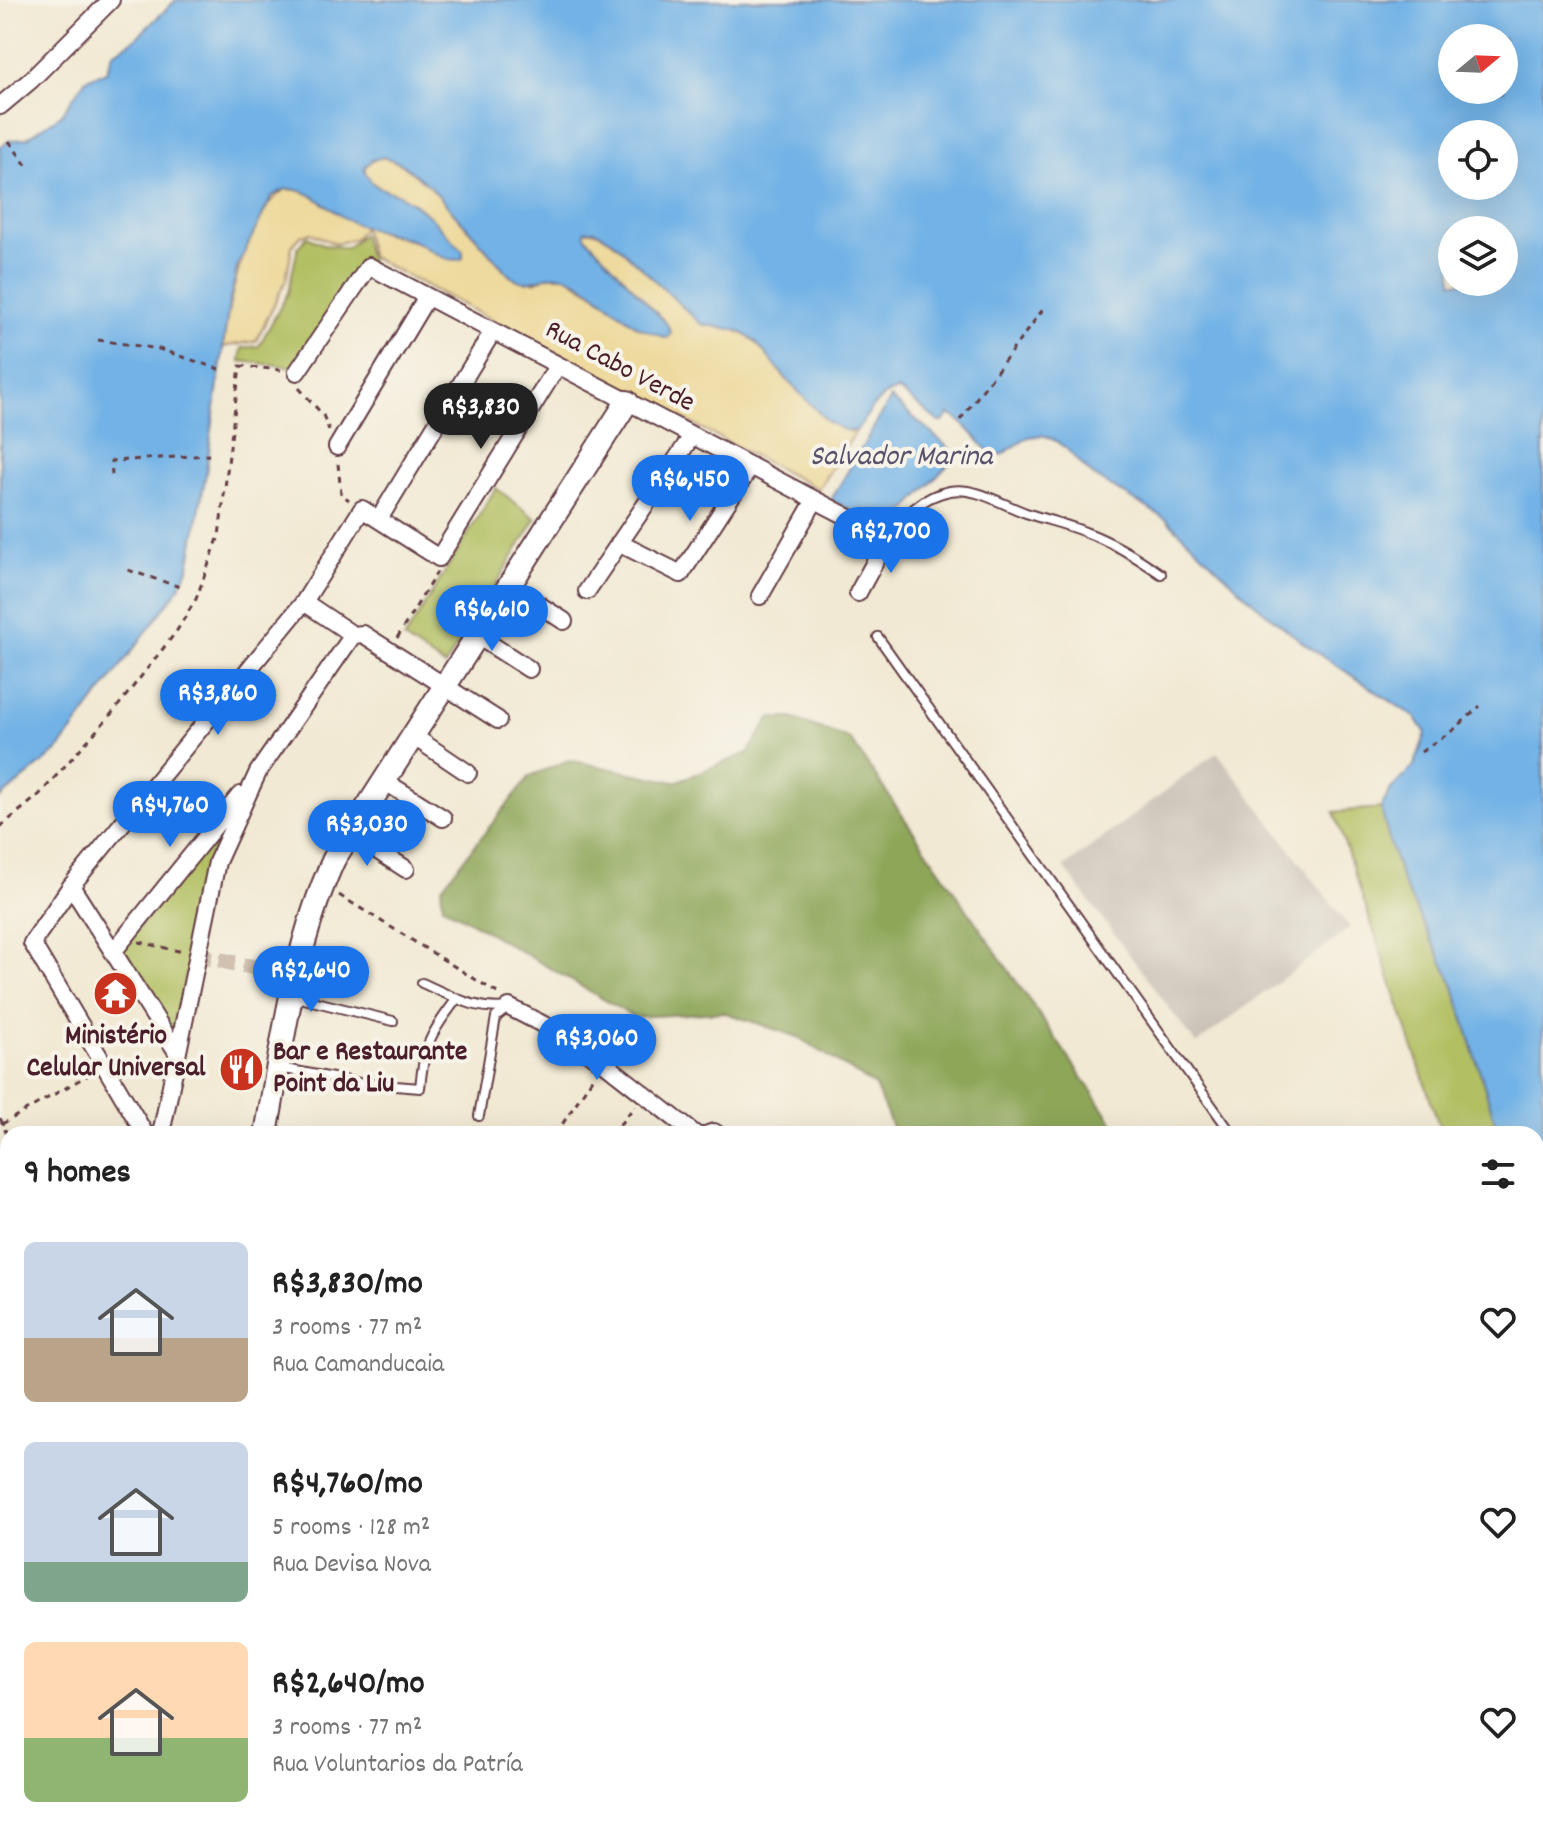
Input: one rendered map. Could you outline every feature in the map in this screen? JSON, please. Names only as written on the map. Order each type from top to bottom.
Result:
[{"type":"street","points":[[0,106],[31,80],[111,0]]},
{"type":"street","name":"Rua Cabo Verde","points":[[297,372],[369,266],[888,538]]},
{"type":"street","points":[[337,447],[427,297]]},
{"type":"street","points":[[379,519],[493,331]]},
{"type":"street","points":[[140,1126],[31,945],[71,886],[304,602],[362,509],[439,558],[558,365]]},
{"type":"street","points":[[267,1126],[291,995],[304,938],[322,884],[350,833],[627,402]]},
{"type":"street","points":[[587,591],[692,436]]},
{"type":"street","points":[[619,543],[681,574],[751,466]]},
{"type":"street","points":[[760,596],[815,500]]},
{"type":"street","points":[[858,593],[888,538]]},
{"type":"street","points":[[508,585],[564,621]]},
{"type":"street","points":[[304,602],[353,635],[363,634],[498,720]]},
{"type":"street","points":[[119,945],[258,772],[353,635]]},
{"type":"street","points":[[476,635],[529,669]]},
{"type":"street","points":[[413,736],[468,773]]},
{"type":"street","points":[[163,1126],[217,862],[258,772]]},
{"type":"street","points":[[384,781],[443,818]]},
{"type":"street","points":[[350,833],[406,869]]},
{"type":"street","points":[[71,886],[119,945],[177,1052]]},
{"type":"street","points":[[509,1007],[550,1028],[603,1062],[685,1126]]},
{"type":"lane","points":[[888,538],[902,520],[933,495],[954,490],[970,491],[1028,514],[1087,532],[1125,549],[1161,574]]},
{"type":"lane","points":[[878,637],[1226,1126]]},
{"type":"lane","points":[[422,983],[456,1000],[483,1008],[509,1007]]},
{"type":"lane","points":[[291,995],[393,1021]]},
{"type":"lane","points":[[278,1067],[359,1083],[420,1088],[424,1050],[456,1000]]},
{"type":"lane","points":[[479,1116],[496,1017],[509,1007]]},
{"type":"path","points":[[9,141],[26,165]]},
{"type":"path","points":[[960,420],[1044,308]]},
{"type":"path","points":[[98,340],[159,349],[219,369]]},
{"type":"path","points":[[0,827],[39,795],[114,711],[176,632],[196,599],[219,536],[240,366],[297,372]]},
{"type":"path","points":[[112,475],[111,461],[209,455]]},
{"type":"path","points":[[389,650],[441,566],[439,558]]},
{"type":"path","points":[[128,570],[180,587]]},
{"type":"path","points":[[1421,752],[1456,728],[1480,706]]},
{"type":"path","points":[[322,884],[503,997],[509,1007]]},
{"type":"path","points":[[119,945],[196,955]]},
{"type":"path","points":[[561,1126],[603,1062]]},
{"type":"path","points":[[0,1118],[2,1124],[103,1066]]},
{"type":"path","points":[[619,1126],[645,1094]]},
{"type":"shaded area","points":[[1217,752],[1350,928],[1196,1044],[1064,867]]},
{"type":"green space","points":[[362,235],[370,261],[293,367],[240,361],[242,348],[259,346],[288,293],[298,247],[307,237],[325,245],[347,248]]},
{"type":"green space","points":[[496,488],[536,519],[445,666],[404,639]]},
{"type":"green space","points":[[770,718],[792,718],[850,739],[1116,1126],[892,1126],[875,1086],[798,1037],[723,1012],[634,1017],[443,906],[441,888],[530,776],[569,760],[675,782],[748,753]]},
{"type":"green space","points":[[1381,808],[1403,883],[1453,983],[1497,1126],[1439,1126],[1334,812]]},
{"type":"green space","points":[[217,830],[225,834],[211,859],[173,1037],[118,952]]},
{"type":"sand","points":[[384,157],[399,163],[430,186],[510,276],[534,282],[549,276],[566,276],[607,302],[638,327],[667,338],[670,336],[584,231],[594,232],[620,247],[688,311],[748,336],[802,395],[850,432],[856,431],[818,489],[371,257],[363,228],[356,238],[336,244],[311,233],[301,236],[292,246],[286,280],[256,341],[222,347],[229,307],[250,237],[272,201],[286,189],[306,193],[366,228],[415,242],[400,195],[377,187],[366,174],[364,168],[372,160]]},
{"type":"water","points":[[176,0],[1543,0],[1543,1126],[1497,1126],[1453,983],[1403,883],[1390,844],[1381,808],[1391,789],[1414,766],[1426,733],[1416,718],[1306,645],[1255,604],[1166,519],[1092,475],[1054,440],[1043,435],[1029,437],[1001,455],[992,455],[955,418],[949,414],[943,422],[939,422],[899,390],[879,400],[856,431],[844,430],[828,422],[755,341],[739,331],[701,324],[613,241],[594,230],[585,231],[585,236],[667,324],[671,332],[667,338],[637,326],[573,279],[556,275],[525,282],[510,276],[430,186],[400,163],[384,157],[372,160],[364,168],[370,180],[378,187],[410,201],[427,214],[463,251],[463,258],[451,260],[409,239],[354,223],[304,192],[286,189],[272,196],[238,265],[229,304],[206,473],[189,567],[180,587],[58,750],[0,798],[0,147],[9,141],[27,138],[61,115],[86,79],[106,72],[113,53],[134,40]]},
{"type":"water","name":"Salvador Marina","points":[[891,398],[957,455],[888,529],[831,500]]},
{"type":"tunnel","points":[[196,955],[295,976]]},
{"type":"place","name":"Ministério Celular Universal","points":[[116,993]]},
{"type":"place","name":"Bar e Restaurante Point da Liu","points":[[242,1070]]}]
